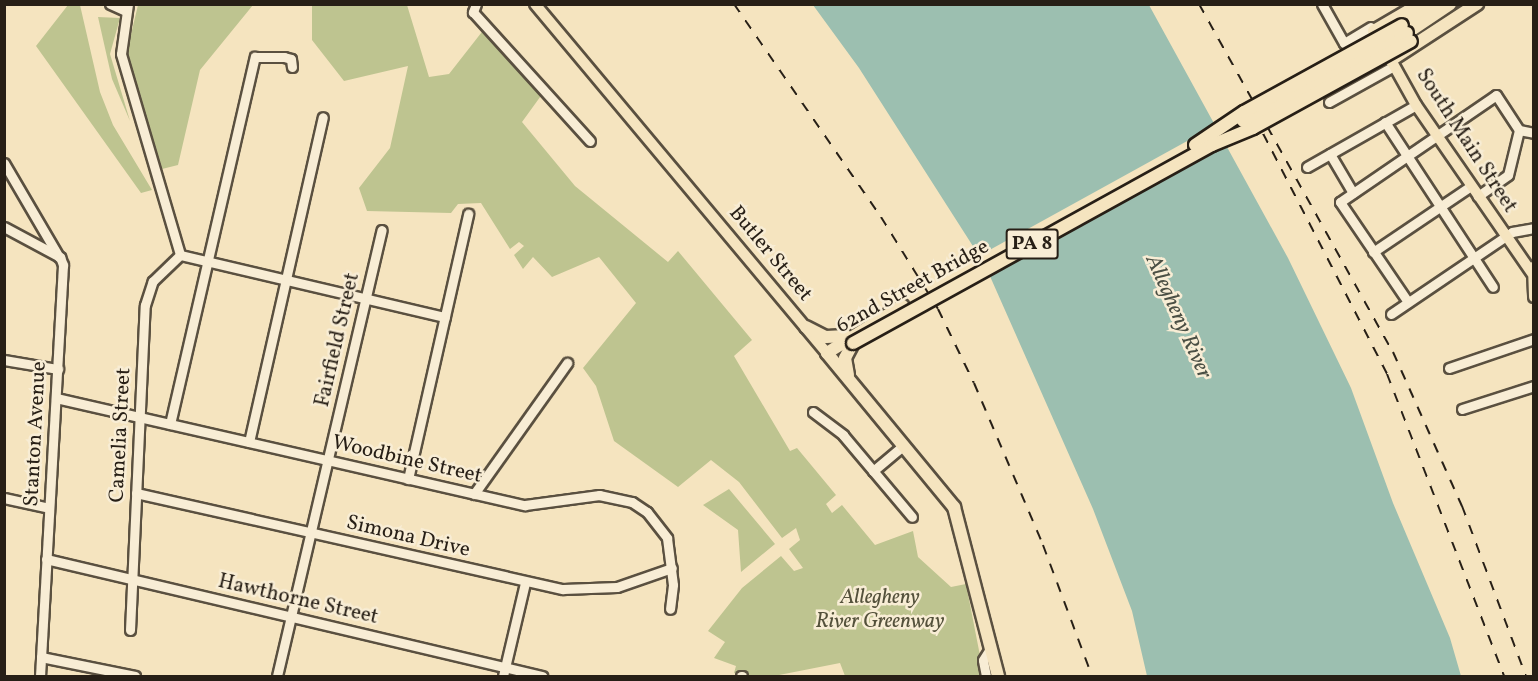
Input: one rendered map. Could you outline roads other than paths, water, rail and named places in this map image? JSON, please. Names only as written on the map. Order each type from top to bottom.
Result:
[{"type":"highway","points":[[1373,29],[1420,4]]},
{"type":"highway","name":"PA 8","points":[[1407,33],[1434,4]]},
{"type":"highway","points":[[1212,140],[1407,33],[1450,4]]},
{"type":"highway","name":"PA 8","points":[[1407,33],[1465,4]]},
{"type":"highway","points":[[1393,63],[1477,4]]},
{"type":"highway","name":"62nd Street Bridge","points":[[1212,140],[1244,112],[1407,33]]},
{"type":"highway","name":"62nd Street Bridge","points":[[827,353],[1212,140],[1252,128],[1407,33]]},
{"type":"highway","points":[[806,327],[821,336],[844,343],[849,379]]},
{"type":"highway","name":"Butler Street","points":[[827,353],[957,513],[998,676]]},
{"type":"main road","name":"Butler Street","points":[[535,4],[827,353]]},
{"type":"main road","name":"South Main Street","points":[[1373,29],[1416,105],[1505,236],[1533,271]]},
{"type":"main road","points":[[1533,271],[1533,297]]},
{"type":"street","points":[[110,4],[127,8],[121,54],[124,70],[180,255],[445,317]]},
{"type":"street","points":[[476,4],[473,12],[591,141]]},
{"type":"street","points":[[1322,4],[1344,43],[1373,29]]},
{"type":"street","points":[[171,424],[255,57],[284,57],[291,59],[292,67]]},
{"type":"street","points":[[1329,102],[1393,63]]},
{"type":"street","points":[[1408,302],[1340,202],[1496,95],[1519,130],[1533,133]]},
{"type":"street","points":[[1308,167],[1416,105]]},
{"type":"street","points":[[249,442],[323,117]]},
{"type":"street","points":[[1385,122],[1493,287]]},
{"type":"street","points":[[1478,196],[1508,175],[1519,130]]},
{"type":"street","points":[[1330,154],[1353,193]]},
{"type":"street","points":[[4,163],[60,257]]},
{"type":"street","points":[[1373,252],[1471,186]]},
{"type":"street","points":[[408,479],[468,214]]},
{"type":"street","points":[[4,227],[60,257]]},
{"type":"street","points":[[1391,314],[1505,236],[1533,228]]},
{"type":"street","name":"Fairfield Street","points":[[277,676],[277,666],[325,460],[330,454],[382,230]]},
{"type":"street","name":"Camelia Street","points":[[130,630],[146,291],[180,255]]},
{"type":"street","name":"Stanton Avenue","points":[[40,676],[63,265],[60,257]]},
{"type":"street","points":[[1449,368],[1533,339]]},
{"type":"street","points":[[4,360],[58,369]]},
{"type":"street","points":[[474,494],[567,363]]},
{"type":"street","points":[[1462,409],[1533,386]]},
{"type":"street","name":"Woodbine Street","points":[[56,398],[525,505],[599,495],[632,502],[647,512],[667,538],[672,568],[670,609]]},
{"type":"street","points":[[813,411],[837,429],[912,517]]},
{"type":"street","points":[[873,471],[904,445]]},
{"type":"street","name":"Simona Drive","points":[[136,493],[525,582],[590,591],[635,582],[672,568]]},
{"type":"street","points":[[4,498],[49,508]]},
{"type":"street","name":"Hawthorne Street","points":[[46,559],[289,617],[504,672],[542,676]]},
{"type":"street","points":[[504,672],[525,582]]},
{"type":"street","points":[[986,676],[983,660],[991,647]]},
{"type":"street","points":[[41,657],[135,676]]},
{"type":"water","name":"Allegheny River","points":[[813,5],[1149,5],[1288,258],[1351,388],[1393,503],[1450,638],[1461,676],[1147,676],[1132,611],[1093,509],[985,265],[859,68]]},
{"type":"railway","points":[[734,4],[881,217],[938,309],[974,383],[1043,545],[1092,676]]},
{"type":"railway","points":[[1199,4],[1393,352],[1462,506],[1526,676]]},
{"type":"railway","points":[[1254,116],[1387,374],[1504,676]]},
{"type":"park label","name":"Allegheny River Greenway","points":[[880,610]]}]
